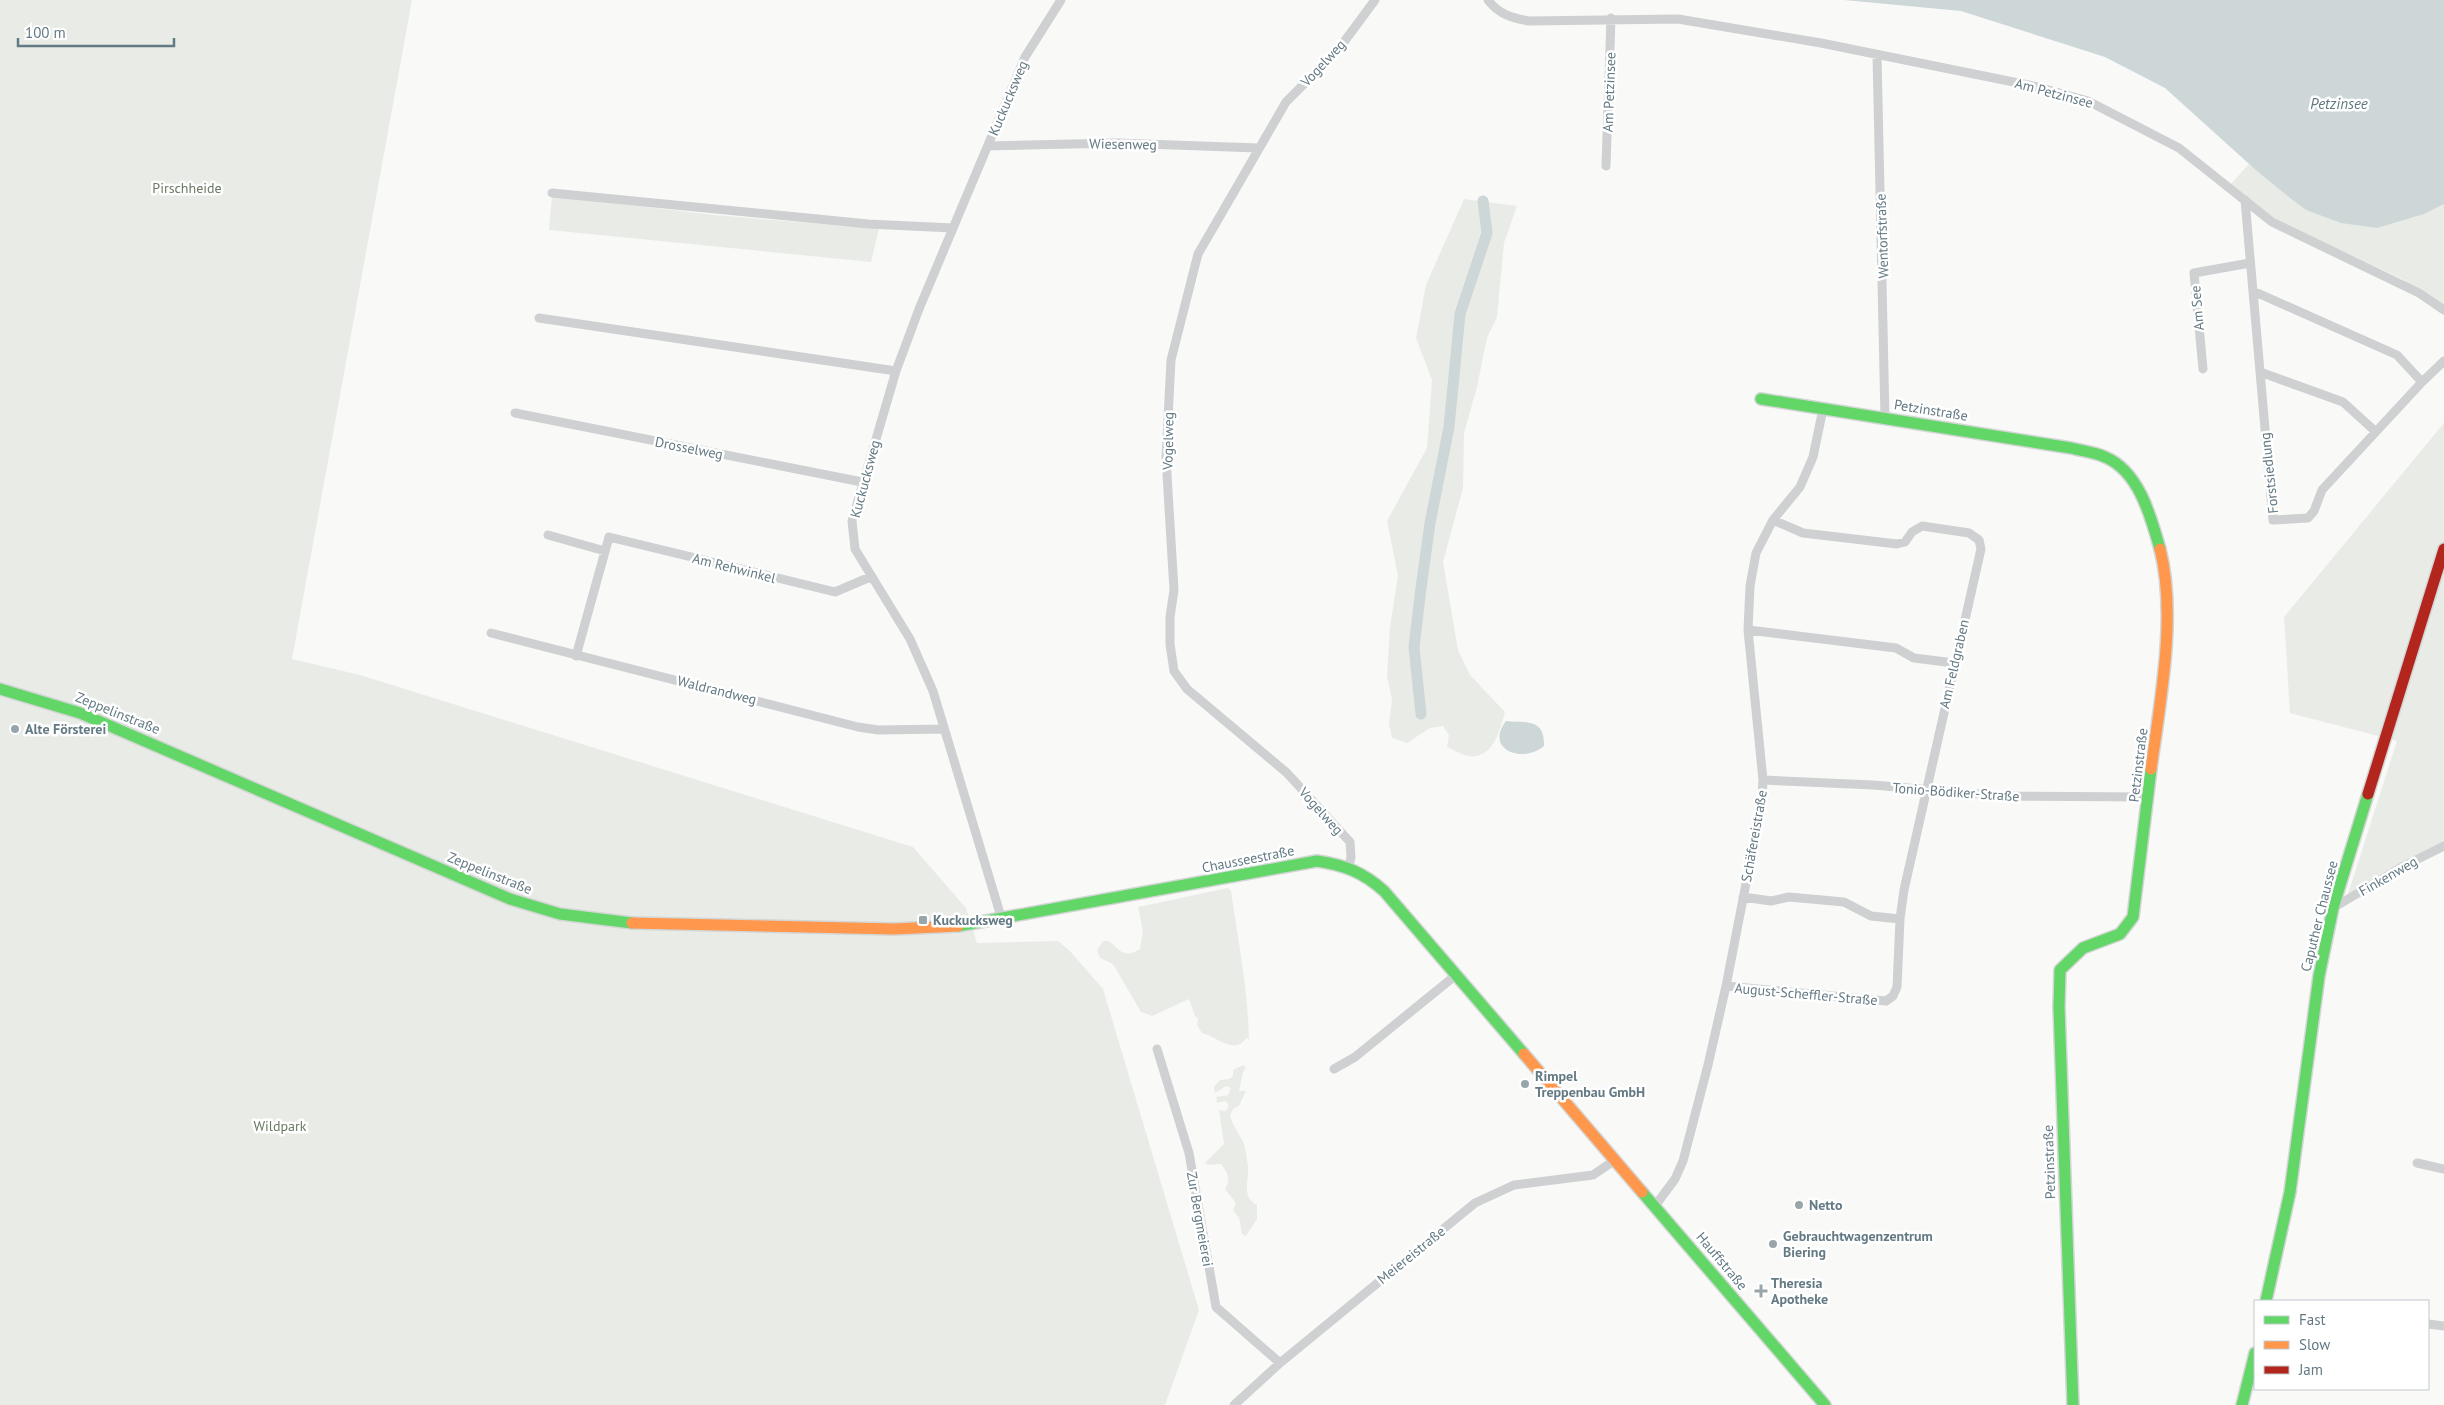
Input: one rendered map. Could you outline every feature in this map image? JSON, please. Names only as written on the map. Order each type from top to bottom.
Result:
[{"type":"street","name":"Kuckucksweg","points":[[1002,920],[933,691],[910,639],[870,577],[855,549],[852,521],[896,371],[953,228],[1025,57],[1061,0]]},
{"type":"street","name":"Vogelweg","points":[[1349,866],[1351,857],[1350,842],[1287,773],[1187,688],[1174,671],[1170,644],[1170,617],[1174,590],[1166,458],[1171,360],[1198,254],[1286,102],[1338,50],[1375,0]]},
{"type":"street","name":"Am Petzinsee","points":[[1488,0],[1503,14],[1529,20],[1678,19],[1821,43],[2038,87],[2088,101],[2179,148],[2272,222],[2419,293],[2444,310]]},
{"type":"street","name":"Am Petzinsee","points":[[1606,166],[1612,18]]},
{"type":"street","name":"Wentorfstraße","points":[[1877,55],[1886,418]]},
{"type":"street","name":"Wiesenweg","points":[[988,146],[1117,143],[1258,148]]},
{"type":"street","points":[[552,193],[868,224],[953,228]]},
{"type":"street","name":"Forstsiedlung","points":[[2245,200],[2273,520],[2308,518],[2314,511],[2322,490],[2422,382],[2444,361]]},
{"type":"street","name":"Am See","points":[[2203,369],[2194,273],[2250,263]]},
{"type":"street","points":[[2253,291],[2397,355],[2422,382]]},
{"type":"street","points":[[539,318],[896,371]]},
{"type":"street","points":[[2260,372],[2343,402],[2376,432]]},
{"type":"street","name":"Petzinstraße","points":[[1761,399],[2071,448],[2106,458],[2125,470],[2140,493],[2154,528],[2164,566],[2166,601],[2164,666],[2133,916],[2120,934],[2083,948],[2060,970],[2060,1047],[2073,1405]]},
{"type":"street","name":"Schäfereistraße","points":[[1655,1206],[1675,1179],[1683,1161],[1726,986],[1762,802],[1763,780],[1748,630],[1750,586],[1756,553],[1774,520],[1800,487],[1813,457],[1823,409]]},
{"type":"street","name":"Drosselweg","points":[[515,413],[862,482]]},
{"type":"street","name":"Am Feldgraben","points":[[1774,520],[1803,533],[1897,544],[1905,542],[1912,532],[1922,526],[1969,533],[1979,540],[1981,549],[1904,890],[1900,919],[1897,987],[1893,996],[1886,1001]]},
{"type":"street","points":[[548,535],[605,551],[576,656]]},
{"type":"street","name":"Am Rehwinkel","points":[[605,551],[609,537],[835,592],[870,577]]},
{"type":"street","name":"Caputher Chaussee","points":[[2266,1300],[2290,1192],[2319,976],[2333,908],[2444,549]]},
{"type":"street","points":[[1748,630],[1896,648],[1914,658],[1954,663]]},
{"type":"street","name":"Waldrandweg","points":[[491,633],[858,727],[887,730],[944,729]]},
{"type":"street","name":"Zeppelinstraße","points":[[0,689],[80,713],[510,898],[560,914],[615,922],[894,929],[960,926],[1002,920]]},
{"type":"street","name":"Tonio-Bödiker-Straße","points":[[1763,780],[2002,796],[2149,797]]},
{"type":"street","name":"Finkenweg","points":[[2333,908],[2400,868],[2444,846]]},
{"type":"street","name":"Chausseestraße","points":[[1002,920],[1317,861],[1349,866],[1370,877],[1384,891],[1615,1160]]},
{"type":"street","points":[[1743,897],[1771,901],[1788,897],[1844,902],[1871,916],[1900,919]]},
{"type":"street","points":[[1334,1069],[1355,1057],[1456,975]]},
{"type":"street","name":"August-Scheffler-Straße","points":[[1726,986],[1886,1001]]},
{"type":"street","name":"Zur Bergmeierei","points":[[1157,1049],[1188,1153],[1216,1307],[1280,1363]]},
{"type":"street","name":"Hauffstraße","points":[[1615,1160],[1825,1405]]},
{"type":"street","name":"Meiereistraße","points":[[1234,1405],[1280,1363],[1475,1203],[1514,1185],[1593,1175],[1615,1160]]},
{"type":"street","points":[[2417,1163],[2444,1169]]},
{"type":"street","points":[[2429,1324],[2444,1326]]},
{"type":"street","points":[[2242,1405],[2254,1357]]},
{"type":"green space","name":"Wildpark","points":[[0,0],[412,0],[292,659],[360,675],[913,847],[966,908],[977,943],[1058,941],[1069,950],[1103,989],[1199,1310],[1165,1405],[0,1405]]},
{"type":"green space","points":[[2249,164],[2306,209],[2444,188],[2444,305],[2400,278],[2273,219],[2230,185]]},
{"type":"green space","points":[[552,196],[715,215],[879,229],[871,262],[549,230]]},
{"type":"green space","points":[[1464,199],[1517,206],[1504,243],[1497,317],[1487,338],[1477,387],[1464,433],[1463,488],[1443,562],[1458,650],[1470,675],[1505,712],[1495,742],[1478,756],[1461,754],[1447,747],[1449,735],[1443,726],[1430,728],[1407,743],[1392,738],[1389,724],[1392,700],[1387,676],[1390,627],[1398,576],[1387,521],[1427,448],[1432,380],[1416,338],[1426,285]]},
{"type":"green space","points":[[2444,423],[2444,842],[2347,897],[2397,741],[2290,713],[2284,617]]},
{"type":"green space","points":[[1228,888],[1231,891],[1240,946],[1249,1039],[1246,1038],[1242,1043],[1236,1045],[1225,1043],[1202,1033],[1197,1025],[1198,1018],[1195,1016],[1189,999],[1152,1016],[1141,1012],[1113,964],[1100,958],[1097,950],[1103,941],[1109,941],[1126,954],[1140,949],[1143,931],[1138,907]]},
{"type":"green space","points":[[1243,1065],[1246,1068],[1243,1072],[1239,1091],[1246,1091],[1239,1106],[1233,1109],[1230,1116],[1244,1144],[1248,1167],[1247,1193],[1252,1202],[1257,1205],[1257,1219],[1246,1236],[1242,1234],[1239,1218],[1233,1210],[1236,1203],[1225,1189],[1228,1176],[1225,1170],[1221,1164],[1209,1165],[1205,1163],[1224,1144],[1219,1110],[1225,1111],[1228,1108],[1228,1103],[1225,1101],[1217,1103],[1216,1097],[1228,1095],[1231,1088],[1226,1086],[1215,1093],[1214,1087],[1220,1080],[1229,1079],[1233,1076],[1233,1070]]},
{"type":"water","name":"Petzinsee","points":[[1844,0],[2444,0],[2444,204],[2424,214],[2377,228],[2341,223],[2306,210],[2258,172],[2165,88],[2105,57],[1961,11]]},
{"type":"water","points":[[1506,721],[1527,722],[1538,726],[1543,737],[1544,746],[1526,754],[1517,754],[1509,751],[1500,740],[1500,731]]},
{"type":"waterway","points":[[1421,714],[1414,647],[1421,588],[1430,523],[1449,427],[1460,314],[1487,233],[1483,201]]},
{"type":"traffic: fast","points":[[1761,399],[2071,448],[2101,455],[2117,464],[2135,484],[2148,510],[2160,549]]},
{"type":"traffic: fast","points":[[0,689],[80,713],[510,899],[560,914],[632,923]]},
{"type":"traffic: fast","points":[[2073,1405],[2059,1007],[2060,970],[2083,948],[2120,934],[2133,917],[2151,769]]},
{"type":"traffic: fast","points":[[2266,1300],[2290,1192],[2319,976],[2333,908],[2368,794]]},
{"type":"traffic: fast","points":[[958,926],[1317,861],[1336,865],[1361,874],[1384,891],[1524,1054]]},
{"type":"traffic: fast","points":[[1642,1192],[1825,1405]]},
{"type":"traffic: fast","points":[[2242,1405],[2254,1357]]},
{"type":"traffic: slow","points":[[2151,769],[2162,687],[2167,630],[2165,575],[2160,549]]},
{"type":"traffic: slow","points":[[632,923],[894,929],[958,926]]},
{"type":"traffic: slow","points":[[1524,1054],[1642,1192]]},
{"type":"traffic: jam","points":[[2368,794],[2444,549]]},
{"type":"place","name":"Alte Försterei","points":[[15,729]]},
{"type":"place","name":"Kuckucksweg","points":[[923,920]]},
{"type":"place","name":"Rimpel Treppenbau GmbH","points":[[1525,1084]]},
{"type":"place","name":"Netto","points":[[1799,1205]]},
{"type":"place","name":"Gebrauchtwagenzentrum Biering","points":[[1773,1244]]},
{"type":"place","name":"Theresia Apotheke","points":[[1761,1291]]},
{"type":"park label","name":"Pirschheide","points":[[187,188]]}]
